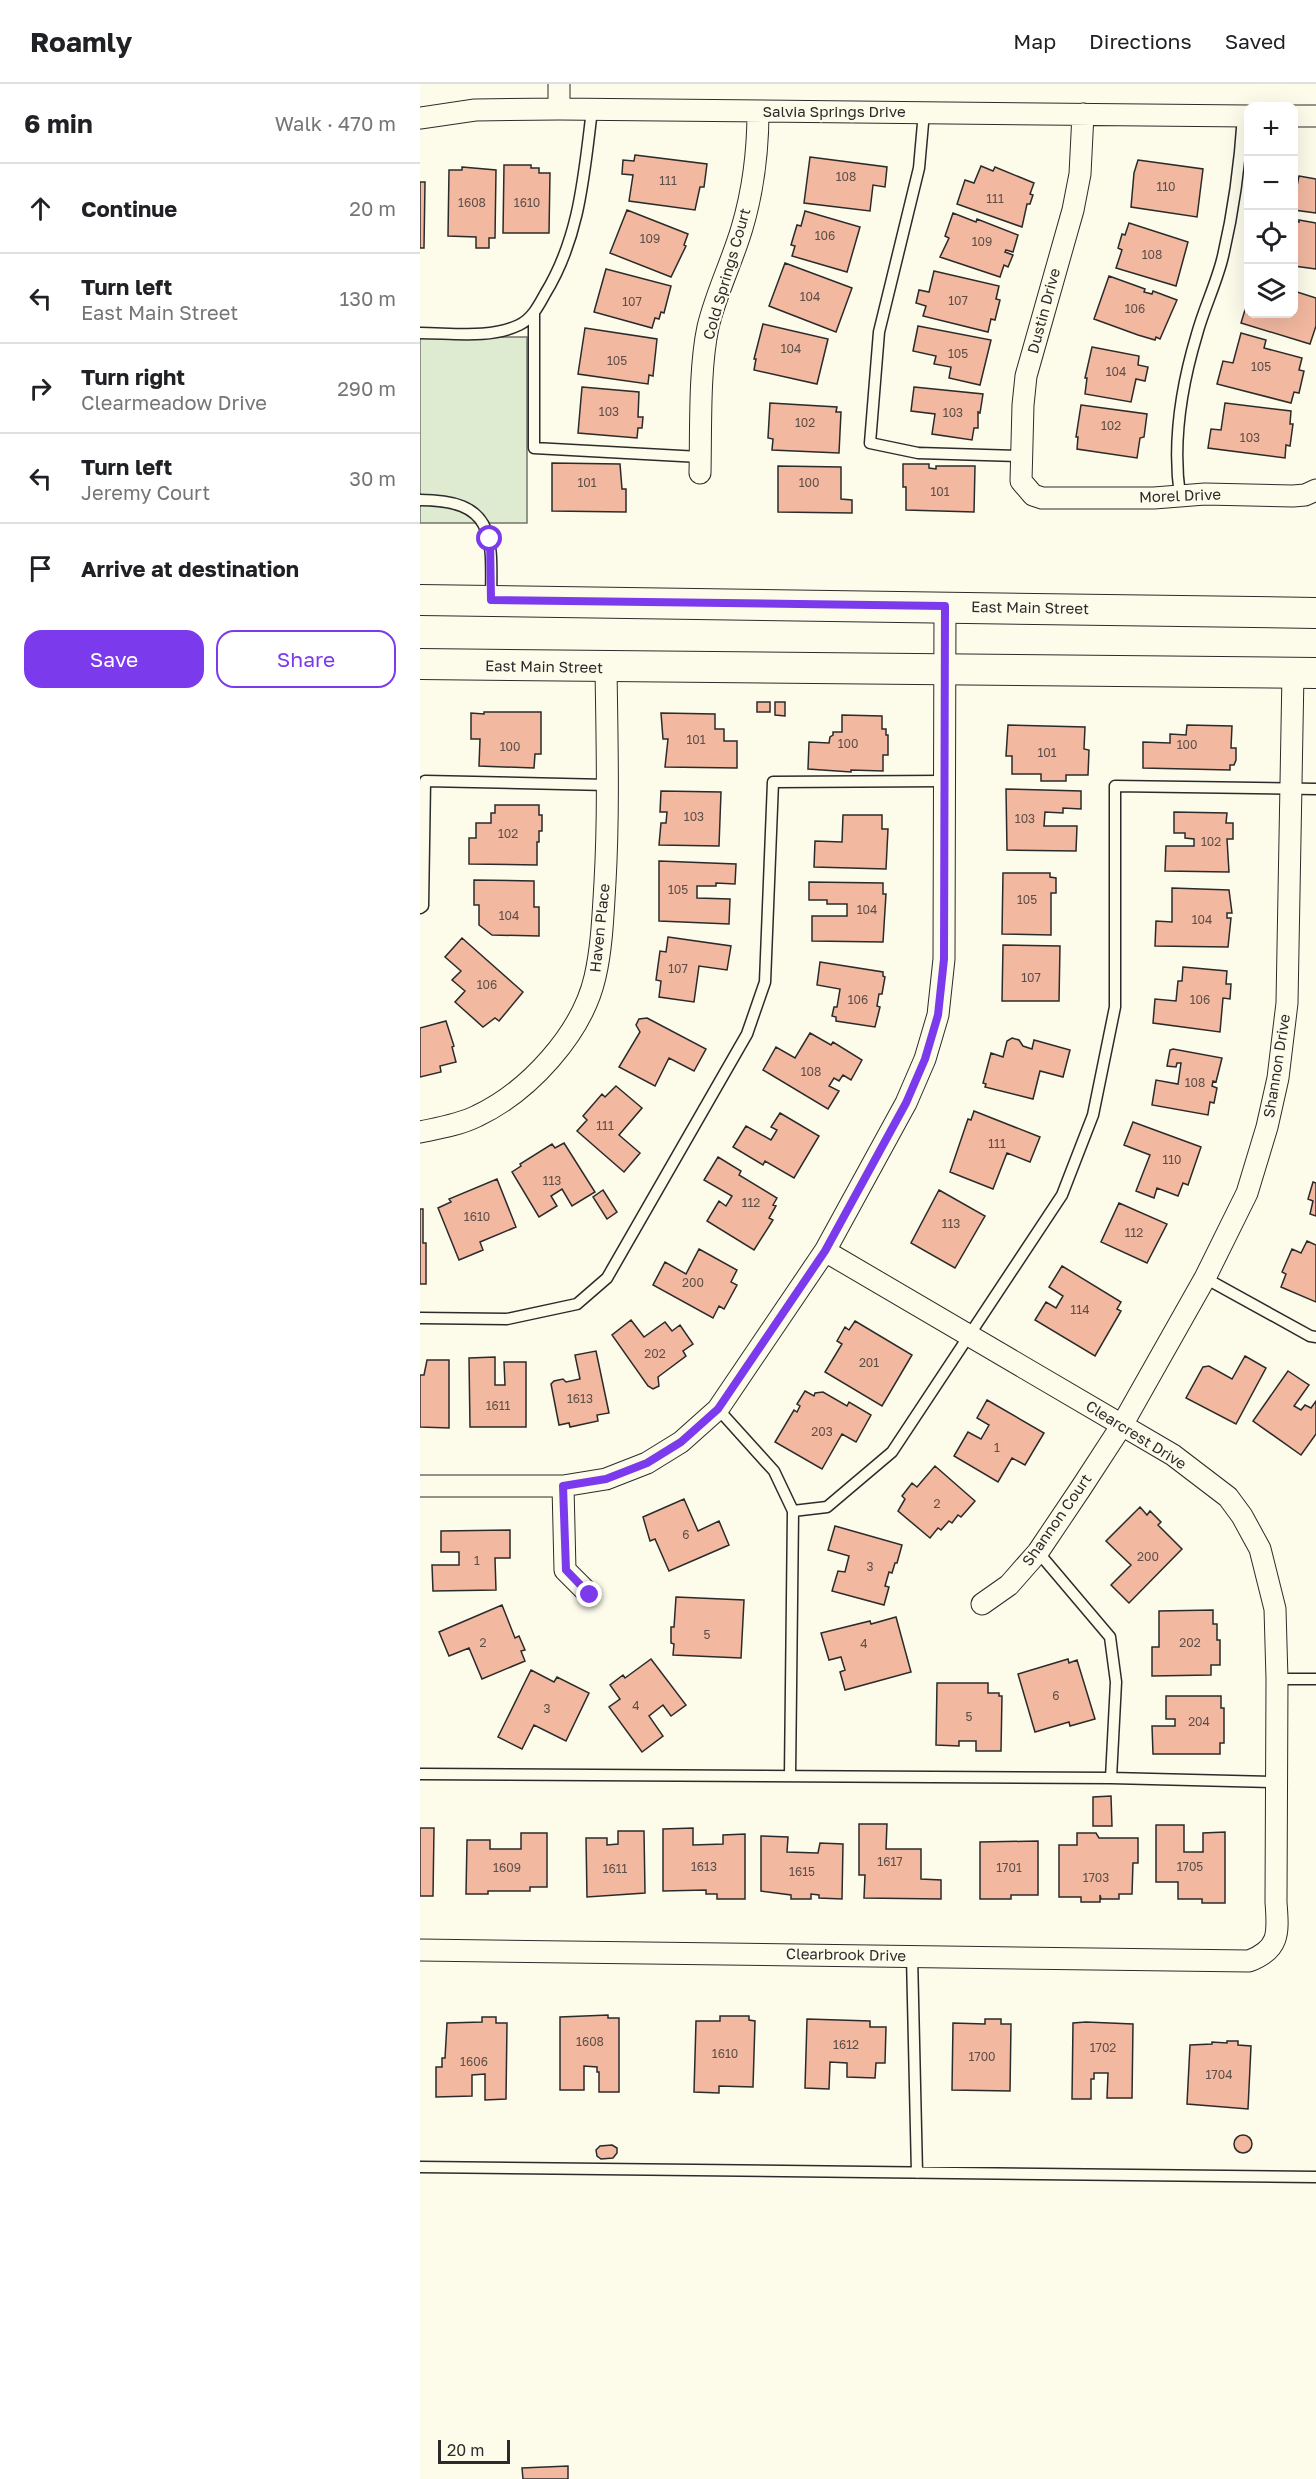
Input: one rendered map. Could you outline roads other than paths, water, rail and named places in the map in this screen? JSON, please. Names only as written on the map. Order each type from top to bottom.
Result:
[{"type":"main road","name":"East Main Street","points":[[420,600],[1316,613]]},
{"type":"main road","name":"East Main Street","points":[[420,664],[606,668],[1305,673]]},
{"type":"street","points":[[559,84],[559,109]]},
{"type":"street","name":"Salvia Springs Drive","points":[[420,118],[475,110],[559,109],[1244,116]]},
{"type":"street","name":"Cold Springs Court","points":[[700,465],[703,378],[708,329],[742,228],[756,158],[758,111]]},
{"type":"street","name":"Dustin Drive","points":[[1042,498],[1034,495],[1021,481],[1020,456],[1026,376],[1080,174],[1083,114]]},
{"type":"street","points":[[1298,116],[1316,116]]},
{"type":"street","name":"Morel Drive","points":[[1042,498],[1205,494],[1293,496],[1305,495],[1316,490]]},
{"type":"street","points":[[420,1486],[563,1486],[606,1479],[647,1463],[681,1442],[718,1409],[825,1251],[906,1103],[925,1059],[938,1015],[944,959],[945,606]]},
{"type":"street","name":"Haven Place","points":[[420,1132],[451,1126],[477,1116],[523,1087],[559,1047],[574,1025],[594,978],[603,919],[607,785],[606,668]]},
{"type":"street","name":"Shannon Drive","points":[[1122,1425],[1205,1278],[1247,1193],[1268,1127],[1278,1078],[1287,1003],[1290,789],[1305,673]]},
{"type":"street","name":"Clearcrest Drive","points":[[825,1251],[971,1335],[1182,1462],[1228,1497],[1242,1516],[1260,1549],[1275,1609],[1278,1929],[1269,1950]]},
{"type":"street","name":"Shannon Court","points":[[982,1604],[1009,1585],[1038,1552],[1122,1425]]},
{"type":"street","points":[[563,1486],[566,1570],[590,1595]]},
{"type":"street","name":"Clearbrook Drive","points":[[420,1950],[1249,1961],[1269,1950]]},
{"type":"lane","points":[[420,333],[499,332],[522,324],[534,313],[559,271],[576,225],[591,110]]},
{"type":"lane","points":[[924,112],[919,168],[879,332],[870,443],[918,453],[1020,456]]},
{"type":"lane","points":[[1180,496],[1175,466],[1178,419],[1185,378],[1197,333],[1223,258],[1239,177],[1244,133]]},
{"type":"lane","points":[[534,313],[534,448],[700,465]]},
{"type":"lane","points":[[420,500],[444,500],[460,504],[474,512],[484,524],[490,539],[491,600]]},
{"type":"lane","points":[[420,908],[423,906],[425,781],[607,785]]},
{"type":"lane","points":[[420,1318],[507,1319],[577,1304],[607,1278],[747,1034],[765,982],[773,782],[944,781]]},
{"type":"lane","points":[[793,1511],[826,1507],[892,1452],[1062,1195],[1093,1115],[1114,1007],[1114,786],[1316,789]]},
{"type":"lane","points":[[1205,1278],[1310,1336],[1316,1337]]},
{"type":"lane","points":[[718,1409],[774,1471],[793,1511],[790,1776]]},
{"type":"lane","points":[[1038,1552],[1110,1637],[1116,1682],[1111,1778]]},
{"type":"lane","points":[[1277,1679],[1316,1679]]},
{"type":"lane","points":[[420,1774],[1111,1778],[1277,1782]]},
{"type":"lane","points":[[912,1956],[917,2173]]},
{"type":"lane","points":[[420,2167],[1316,2177]]}]
